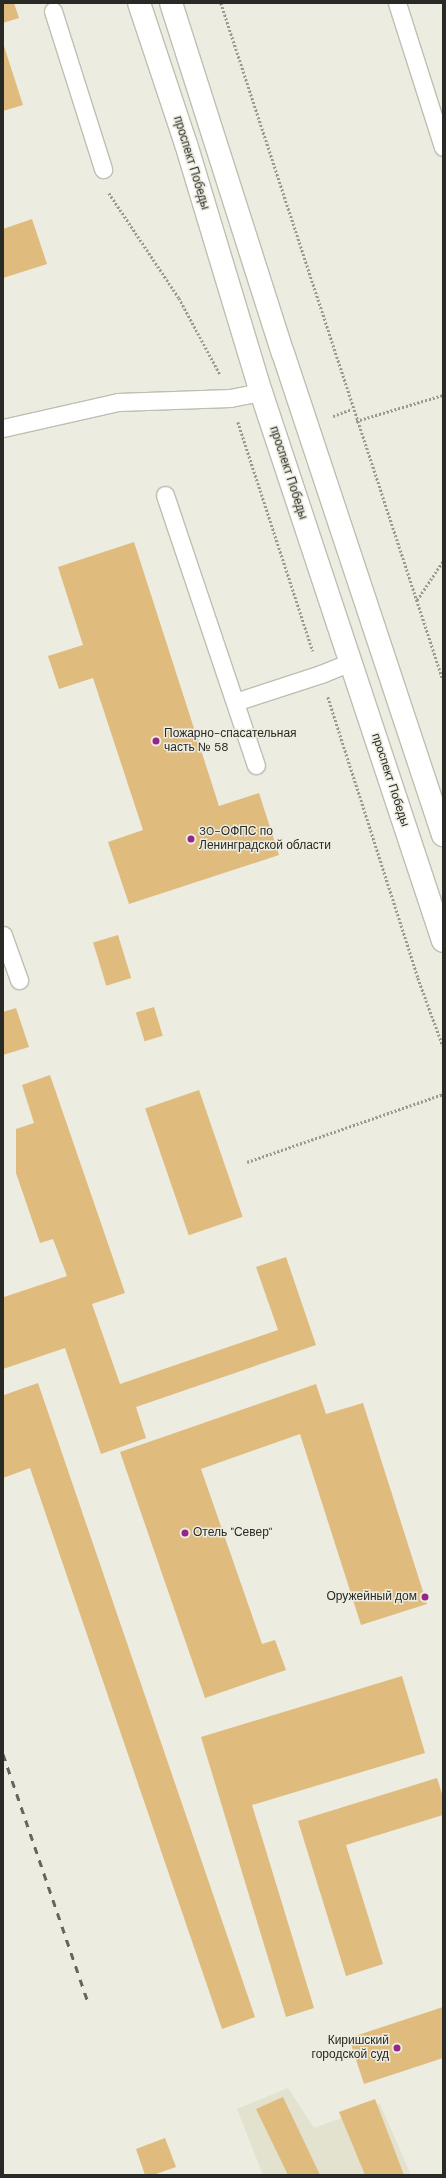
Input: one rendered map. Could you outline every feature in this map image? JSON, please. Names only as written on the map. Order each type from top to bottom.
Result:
[{"type":"main road","name":"проспект Победы","points":[[139,3],[186,144],[261,392],[443,940]]},
{"type":"main road","points":[[171,3],[285,360],[443,835]]},
{"type":"lane","points":[[397,3],[443,147]]},
{"type":"lane","points":[[53,11],[104,169]]},
{"type":"lane","points":[[3,428],[118,402],[230,398],[261,392]]},
{"type":"lane","points":[[165,495],[256,765]]},
{"type":"lane","points":[[235,702],[321,674],[350,662]]},
{"type":"lane","points":[[3,935],[19,980]]},
{"type":"path","points":[[221,3],[352,410],[443,680]]},
{"type":"path","points":[[104,169],[109,195],[179,298],[230,398]]},
{"type":"path","points":[[356,421],[443,395]]},
{"type":"path","points":[[326,418],[352,410]]},
{"type":"path","points":[[416,601],[443,561]]},
{"type":"path","points":[[418,978],[443,1046]]},
{"type":"path","points":[[247,1162],[443,1094]]},
{"type":"shaded area","points":[[288,2088],[314,2128],[380,2104],[411,2175],[263,2175],[237,2109]]},
{"type":"building","points":[[3,3],[14,3],[19,18],[3,23]]},
{"type":"building","points":[[3,43],[23,105],[3,111]]},
{"type":"building","points":[[32,219],[47,264],[3,278],[3,229]]},
{"type":"building","name":"Пожарно-спасательная часть № 58","points":[[134,542],[219,806],[259,793],[279,855],[129,904],[108,842],[143,830],[93,678],[59,689],[48,656],[83,645],[58,567]]},
{"type":"building","points":[[118,935],[131,978],[106,986],[93,943]]},
{"type":"building","points":[[154,1007],[163,1036],[145,1041],[136,1013]]},
{"type":"building","points":[[16,1008],[29,1047],[3,1055],[3,1012]]},
{"type":"building","points":[[50,1075],[125,1293],[92,1304],[120,1384],[278,1330],[256,1267],[286,1257],[316,1345],[136,1407],[146,1438],[101,1454],[65,1348],[3,1369],[3,1294],[4,1297],[67,1276],[53,1239],[40,1243],[16,1173],[16,1129],[34,1123],[22,1085]]},
{"type":"building","points":[[199,1090],[243,1217],[189,1235],[145,1109]]},
{"type":"building","points":[[38,1383],[255,2017],[222,2029],[30,1468],[3,1478],[3,1392],[4,1395]]},
{"type":"building","name":"Отель \"Север\"","points":[[316,1384],[326,1414],[363,1403],[427,1604],[361,1625],[300,1434],[201,1469],[262,1644],[275,1640],[286,1670],[205,1698],[120,1452]]},
{"type":"building","points":[[402,1676],[425,1753],[252,1805],[314,2008],[286,2017],[201,1737]]},
{"type":"building","points":[[437,1778],[443,1797],[443,1815],[346,1845],[383,1964],[346,1976],[298,1821]]},
{"type":"building","name":"Киришский городской суд","points":[[443,2007],[443,2058],[364,2084],[349,2038]]},
{"type":"building","points":[[283,2097],[320,2175],[288,2175],[256,2109]]},
{"type":"building","points":[[375,2099],[404,2175],[365,2175],[339,2112]]},
{"type":"building","points":[[165,2138],[176,2167],[153,2175],[145,2175],[136,2149]]},
{"type":"railway","points":[[3,1754],[87,2000]]},
{"type":"place","name":"Пожарно-спасательная часть № 58","points":[[156,741]]},
{"type":"place","name":"30-ОФПС по Ленинградской области","points":[[191,839]]},
{"type":"place","name":"Отель \"Север\"","points":[[185,1533]]},
{"type":"place","name":"Оружейный дом","points":[[425,1597]]},
{"type":"place","name":"Киришский городской суд","points":[[397,2048]]}]
